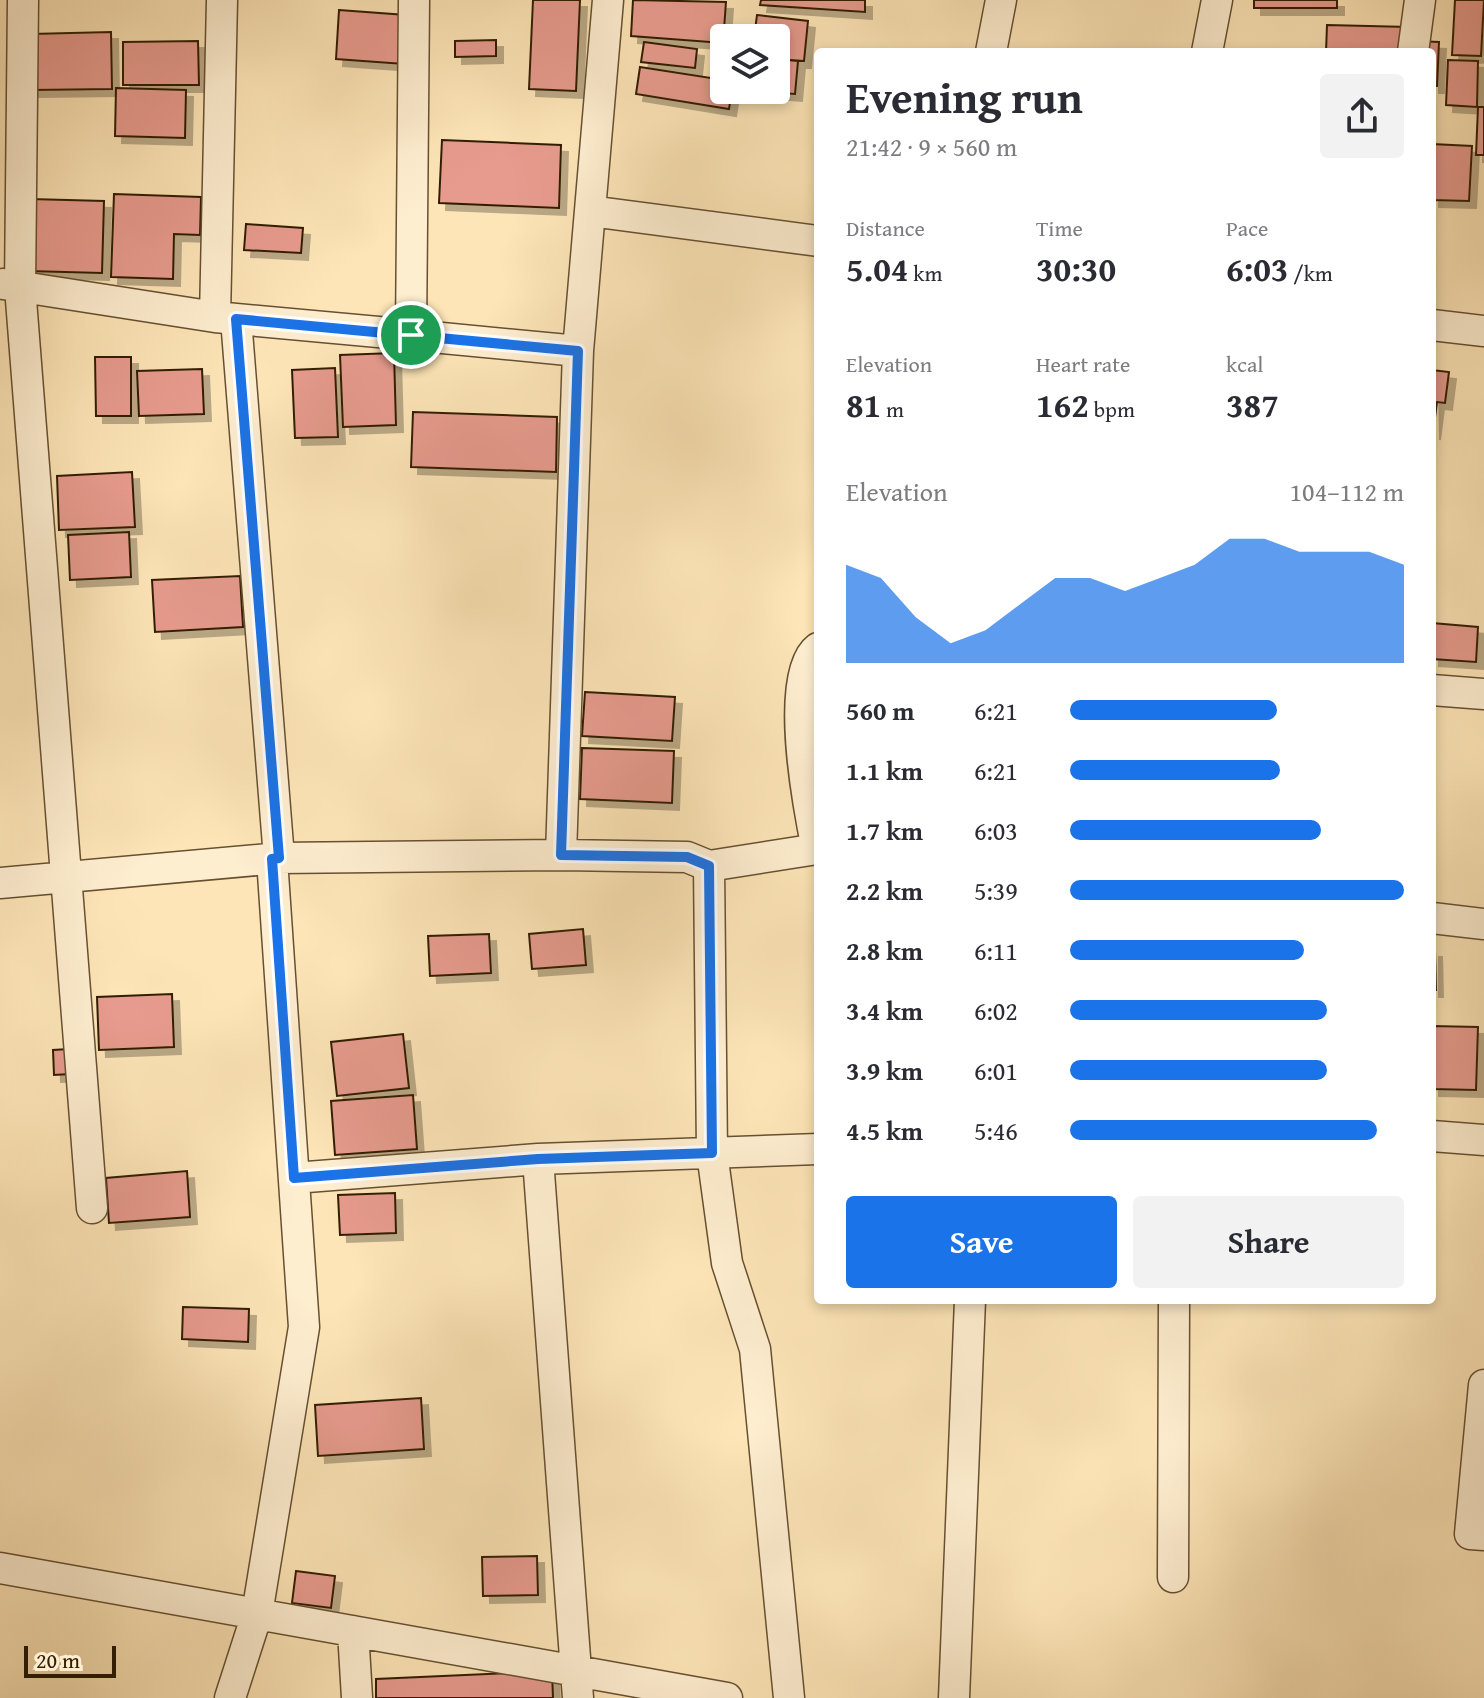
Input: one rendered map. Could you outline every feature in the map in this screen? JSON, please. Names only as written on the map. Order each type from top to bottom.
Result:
[{"type":"street","points":[[23,0],[10,285],[92,1208]]},
{"type":"street","points":[[222,0],[226,318],[276,859],[304,1327],[257,1614],[230,1698]]},
{"type":"street","points":[[411,335],[414,0]]},
{"type":"street","points":[[561,855],[578,351],[608,0]]},
{"type":"street","points":[[992,48],[1001,0]]},
{"type":"street","points":[[1208,48],[1217,0]]},
{"type":"street","points":[[1414,48],[1420,0]]},
{"type":"street","points":[[590,211],[814,240]]},
{"type":"street","points":[[10,285],[226,318],[578,351]]},
{"type":"street","points":[[1436,325],[1484,331]]},
{"type":"street","points":[[814,654],[802,688],[802,773],[814,830]]},
{"type":"street","points":[[1436,690],[1484,694]]},
{"type":"street","points":[[0,883],[276,859],[561,855],[687,857],[709,866],[814,850]]},
{"type":"street","points":[[709,866],[712,1153],[727,1263],[755,1349],[789,1698]]},
{"type":"street","points":[[1436,918],[1484,924]]},
{"type":"street","points":[[1436,1136],[1484,1140]]},
{"type":"street","points":[[294,1178],[538,1159],[814,1149]]},
{"type":"street","points":[[538,1159],[577,1684]]},
{"type":"street","points":[[954,1698],[970,1304]]},
{"type":"street","points":[[1173,1577],[1174,1304]]},
{"type":"street","points":[[1484,1385],[1470,1534],[1484,1535]]},
{"type":"street","points":[[0,1568],[353,1631],[577,1684],[727,1698]]},
{"type":"street","points":[[353,1631],[357,1698]]},
{"type":"building","points":[[533,0],[580,0],[576,91],[529,89]]},
{"type":"building","points":[[633,0],[726,2],[724,24],[710,24],[710,42],[631,36]]},
{"type":"building","points":[[761,0],[865,0],[865,12],[760,5]]},
{"type":"building","points":[[1254,0],[1337,0],[1337,8],[1254,8]]},
{"type":"building","points":[[1455,0],[1484,0],[1481,56],[1452,55]]},
{"type":"building","points":[[339,10],[406,15],[404,64],[336,59]]},
{"type":"building","points":[[757,15],[808,21],[804,61],[790,60],[790,24],[756,24]]},
{"type":"building","points":[[1327,25],[1409,27],[1409,48],[1326,48]]},
{"type":"building","points":[[111,32],[112,89],[32,90],[31,34]]},
{"type":"building","points":[[496,40],[496,56],[455,57],[455,41]]},
{"type":"building","points":[[198,41],[199,85],[123,85],[123,42]]},
{"type":"building","points":[[1415,41],[1439,42],[1437,86],[1436,48],[1415,48]]},
{"type":"building","points":[[644,42],[697,49],[695,68],[641,62]]},
{"type":"building","points":[[790,60],[798,61],[795,94],[790,94]]},
{"type":"building","points":[[1448,60],[1478,61],[1477,107],[1446,105]]},
{"type":"building","points":[[640,67],[710,78],[710,104],[730,104],[729,109],[636,94]]},
{"type":"building","points":[[116,88],[186,90],[185,138],[115,136]]},
{"type":"building","points":[[1478,107],[1484,107],[1484,155],[1476,155]]},
{"type":"building","points":[[442,140],[561,145],[559,208],[439,203]]},
{"type":"building","points":[[1436,144],[1472,146],[1469,201],[1436,200]]},
{"type":"building","points":[[114,194],[201,197],[200,235],[174,234],[173,279],[111,277]]},
{"type":"building","points":[[30,199],[104,201],[102,273],[28,271]]},
{"type":"building","points":[[246,224],[303,228],[301,253],[244,250]]},
{"type":"building","points":[[394,353],[396,425],[343,427],[340,355]]},
{"type":"building","points":[[95,357],[131,357],[131,416],[96,416]]},
{"type":"building","points":[[335,368],[338,437],[295,438],[292,370]]},
{"type":"building","points":[[202,369],[204,414],[139,416],[137,371]]},
{"type":"building","points":[[1436,370],[1449,372],[1445,403],[1437,402],[1436,410]]},
{"type":"building","points":[[413,412],[557,417],[556,472],[411,467]]},
{"type":"building","points":[[132,472],[135,527],[59,530],[57,476]]},
{"type":"building","points":[[129,532],[131,577],[70,580],[68,535]]},
{"type":"building","points":[[240,576],[243,627],[155,632],[152,580]]},
{"type":"building","points":[[1436,623],[1478,627],[1476,662],[1436,659]]},
{"type":"building","points":[[585,692],[675,697],[672,741],[582,736]]},
{"type":"building","points":[[582,748],[674,751],[672,803],[580,799]]},
{"type":"building","points":[[583,929],[586,965],[532,969],[529,934]]},
{"type":"building","points":[[489,934],[491,973],[430,976],[428,936]]},
{"type":"building","points":[[172,994],[174,1047],[99,1050],[97,997]]},
{"type":"building","points":[[1436,1026],[1478,1027],[1476,1090],[1436,1089]]},
{"type":"building","points":[[403,1034],[409,1088],[337,1096],[331,1042]]},
{"type":"building","points":[[69,1049],[70,1074],[54,1075],[53,1050]]},
{"type":"building","points":[[413,1095],[417,1149],[335,1155],[331,1101]]},
{"type":"building","points":[[187,1171],[190,1217],[109,1223],[106,1178]]},
{"type":"building","points":[[395,1193],[396,1233],[340,1235],[338,1195]]},
{"type":"building","points":[[183,1307],[249,1309],[248,1342],[182,1339]]},
{"type":"building","points":[[421,1398],[424,1449],[318,1456],[315,1405]]},
{"type":"building","points":[[537,1556],[538,1595],[483,1596],[482,1557]]},
{"type":"building","points":[[296,1571],[335,1576],[331,1608],[292,1603]]},
{"type":"building","points":[[552,1671],[553,1698],[376,1698],[376,1679]]},
{"type":"route","points":[[236,319],[411,335],[578,351],[561,855],[687,857],[709,866],[712,1153],[538,1159],[294,1178],[272,859],[279,858],[236,319]]}]
